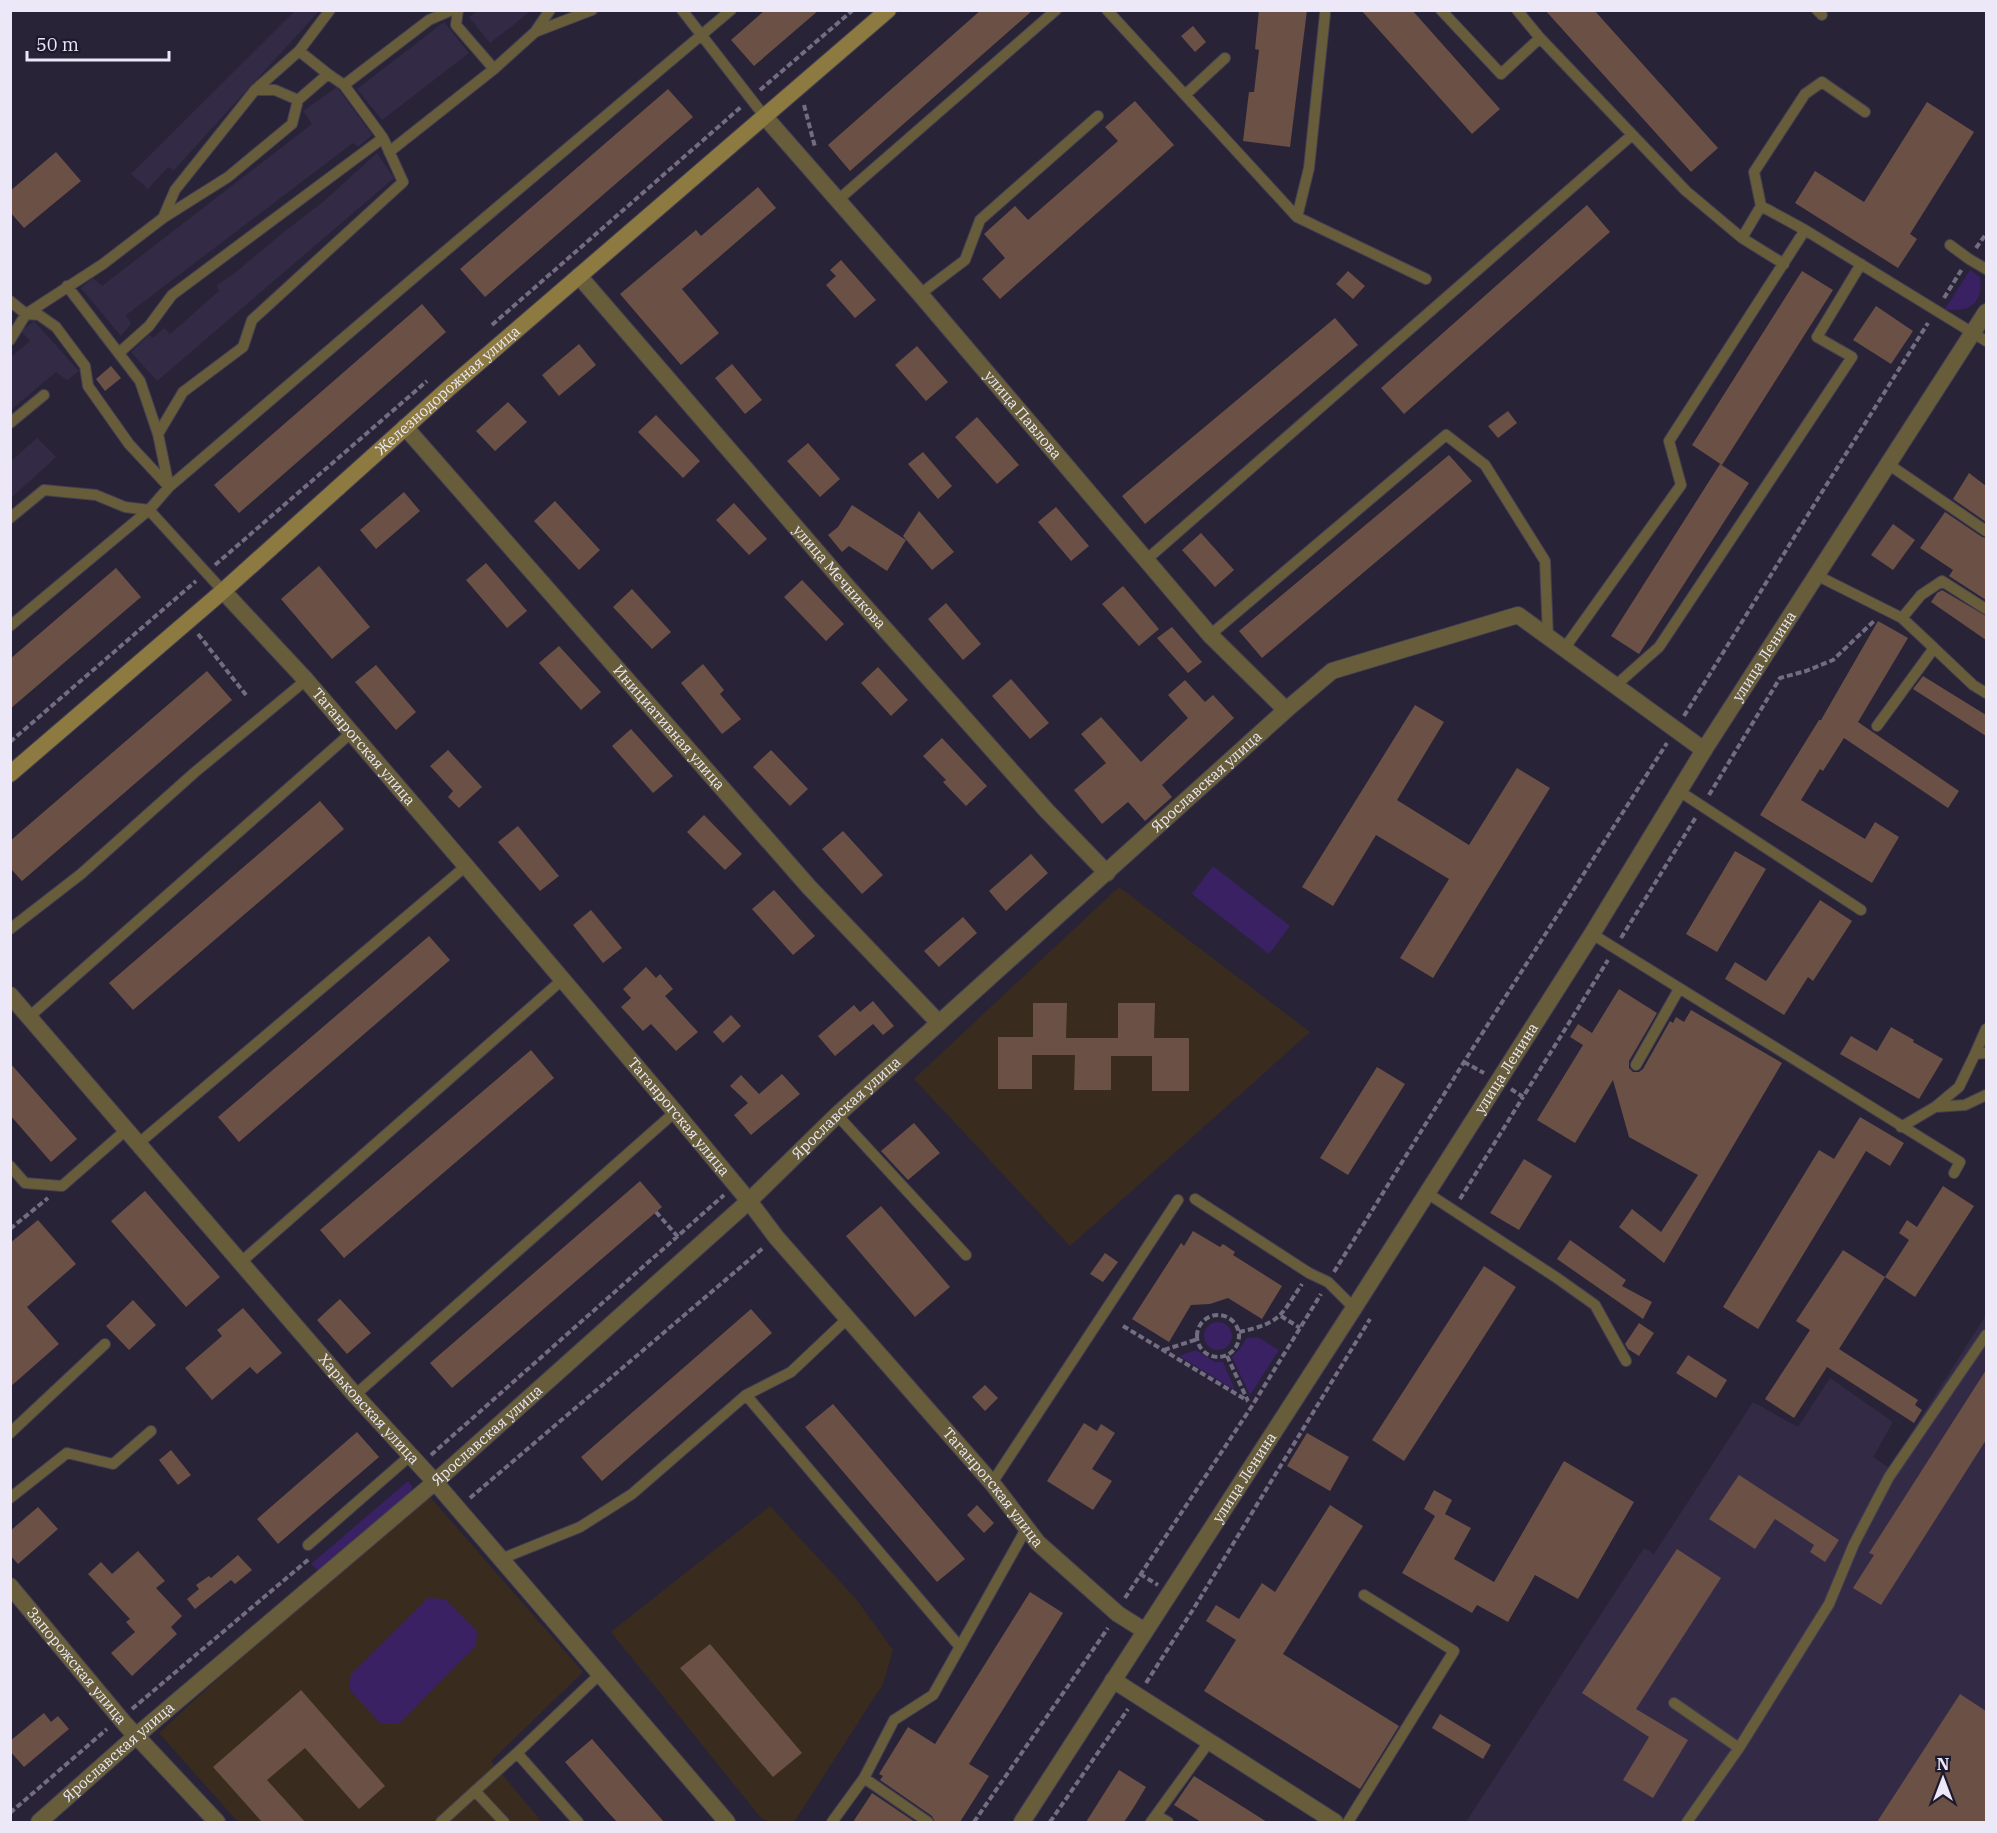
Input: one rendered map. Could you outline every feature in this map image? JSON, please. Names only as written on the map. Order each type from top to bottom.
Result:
[{"type":"main road","name":"Железнодорожная улица","points":[[10,774],[223,591],[405,427],[888,10]]},
{"type":"street","name":"улица Павлова","points":[[765,117],[920,294],[1210,635],[1286,710]]},
{"type":"street","name":"улица Мечникова","points":[[579,276],[852,591],[1047,811],[1107,873]]},
{"type":"street","name":"улица Ленина","points":[[1022,1822],[1354,1308],[1592,934],[1678,791],[1816,575],[1888,464],[1980,338],[1986,312]]},
{"type":"street","name":"Инициативная улица","points":[[405,427],[809,887],[939,1023]]},
{"type":"street","name":"Таганрогская улица","points":[[223,591],[306,680],[466,866],[675,1112],[776,1237],[993,1483],[1038,1543],[1118,1614],[1145,1631]]},
{"type":"street","name":"Ярославская улица","points":[[39,1822],[136,1736],[435,1482],[749,1201],[837,1115],[1332,671],[1518,615],[1704,750]]},
{"type":"street","name":"Харьковская улица","points":[[10,995],[728,1822]]},
{"type":"street","name":"Запорожская улица","points":[[10,1586],[136,1736],[217,1822]]},
{"type":"street","points":[[1113,1680],[1335,1822]]},
{"type":"lane","points":[[163,218],[175,190],[255,90],[299,51],[330,10]]},
{"type":"lane","points":[[344,85],[429,20],[452,10]]},
{"type":"lane","points":[[458,10],[456,25],[494,69]]},
{"type":"lane","points":[[389,152],[494,69],[535,32],[550,10]]},
{"type":"lane","points":[[535,32],[592,10]]},
{"type":"lane","points":[[682,10],[765,117]]},
{"type":"lane","points":[[10,626],[149,510],[169,487],[432,262],[731,10]]},
{"type":"lane","points":[[838,200],[1056,10]]},
{"type":"lane","points":[[1107,10],[1297,217],[1426,279]]},
{"type":"lane","points":[[1441,10],[1501,74],[1540,38]]},
{"type":"lane","points":[[1517,10],[1540,38],[1686,191],[1742,238],[1784,264]]},
{"type":"lane","points":[[1297,217],[1309,168],[1325,14]]},
{"type":"lane","points":[[158,434],[183,392],[243,347],[252,320],[403,182],[383,138],[344,85],[299,51]]},
{"type":"lane","points":[[1185,95],[1225,58]]},
{"type":"lane","points":[[10,340],[26,314],[103,264],[163,218],[228,177],[292,124],[298,100],[328,74]]},
{"type":"lane","points":[[1742,238],[1761,206],[1754,172],[1805,94],[1822,82],[1865,112]]},
{"type":"lane","points":[[255,90],[275,90],[298,100]]},
{"type":"lane","points":[[920,294],[965,260],[980,220],[1098,116]]},
{"type":"lane","points":[[1146,560],[1632,135]]},
{"type":"lane","points":[[120,352],[148,326],[172,295],[383,138]]},
{"type":"lane","points":[[1761,206],[1805,230],[1980,338]]},
{"type":"lane","points":[[1564,649],[1681,485],[1669,441],[1805,230]]},
{"type":"lane","points":[[1950,245],[1986,269]]},
{"type":"lane","points":[[1615,686],[1659,647],[1852,357],[1817,337],[1861,264]]},
{"type":"lane","points":[[68,286],[140,381],[158,434],[169,487]]},
{"type":"lane","points":[[10,300],[26,314],[39,315],[56,327],[85,366],[88,386],[94,396],[129,444],[169,487]]},
{"type":"lane","points":[[10,423],[44,395]]},
{"type":"lane","points":[[1210,635],[1446,435],[1485,465],[1545,561],[1548,638]]},
{"type":"lane","points":[[1888,464],[1986,531]]},
{"type":"lane","points":[[10,518],[44,490],[96,495],[126,507],[149,510],[223,591]]},
{"type":"lane","points":[[1816,575],[1902,618],[1973,685],[1986,693]]},
{"type":"lane","points":[[1902,618],[1921,595],[1942,581],[1986,609]]},
{"type":"lane","points":[[1877,726],[1934,648]]},
{"type":"lane","points":[[10,929],[81,874],[194,773],[306,680]]},
{"type":"lane","points":[[29,1017],[351,733]]},
{"type":"lane","points":[[1678,791],[1861,910]]},
{"type":"lane","points":[[139,1143],[466,866]]},
{"type":"lane","points":[[1592,934],[1960,1162],[1954,1173]]},
{"type":"lane","points":[[241,1262],[562,980]]},
{"type":"lane","points":[[1636,1065],[1680,989]]},
{"type":"lane","points":[[1901,1127],[1935,1107],[1959,1086],[1981,1053],[1986,1029]]},
{"type":"lane","points":[[1935,1107],[1965,1105],[1986,1095]]},
{"type":"lane","points":[[356,1395],[675,1112]]},
{"type":"lane","points":[[837,1115],[966,1255]]},
{"type":"lane","points":[[10,1166],[25,1183],[63,1186],[126,1130]]},
{"type":"lane","points":[[1426,1193],[1595,1305],[1626,1361]]},
{"type":"lane","points":[[1195,1199],[1309,1273],[1328,1282],[1354,1308]]},
{"type":"lane","points":[[993,1483],[1178,1200]]},
{"type":"lane","points":[[501,1559],[580,1527],[632,1494],[746,1395],[791,1372],[847,1319]]},
{"type":"lane","points":[[1687,1822],[1739,1748],[1829,1604],[1854,1544],[1888,1477],[1986,1335]]},
{"type":"lane","points":[[10,1433],[105,1344]]},
{"type":"lane","points":[[746,1395],[960,1647]]},
{"type":"lane","points":[[10,1498],[67,1453],[113,1464],[151,1431]]},
{"type":"lane","points":[[308,1545],[411,1455]]},
{"type":"lane","points":[[832,1822],[864,1778],[894,1720],[933,1695],[1026,1529]]},
{"type":"lane","points":[[1348,1822],[1454,1651],[1364,1595]]},
{"type":"lane","points":[[441,1822],[600,1674]]},
{"type":"lane","points":[[1674,1703],[1739,1748]]},
{"type":"lane","points":[[1168,1822],[1153,1819],[1209,1742]]},
{"type":"lane","points":[[517,1753],[578,1822]]},
{"type":"lane","points":[[864,1778],[928,1822]]},
{"type":"lane","points":[[475,1791],[504,1822]]},
{"type":"path","points":[[488,329],[853,10]]},
{"type":"path","points":[[974,1822],[1118,1614],[1135,1582],[1251,1406],[1464,1062],[1676,730],[1816,501],[1986,234]]},
{"type":"path","points":[[10,742],[435,375]]},
{"type":"path","points":[[171,603],[188,621],[246,695]]},
{"type":"path","points":[[1453,1210],[1780,678],[1833,660],[1886,610]]},
{"type":"path","points":[[1464,1062],[1523,1097]]},
{"type":"path","points":[[10,1229],[63,1186]]},
{"type":"path","points":[[656,1212],[692,1252]]},
{"type":"path","points":[[457,1508],[776,1237]]},
{"type":"path","points":[[1239,1332],[1263,1326],[1281,1316],[1309,1273]]},
{"type":"path","points":[[1050,1822],[1138,1695],[1194,1608],[1374,1312]]},
{"type":"path","points":[[1219,1315],[1228,1317],[1235,1323],[1239,1332],[1239,1341],[1227,1356],[1208,1355],[1201,1348],[1197,1339],[1198,1330],[1203,1322],[1219,1315]]},
{"type":"path","points":[[1281,1316],[1300,1328]]},
{"type":"path","points":[[1123,1326],[1248,1401]]},
{"type":"path","points":[[1163,1350],[1197,1339]]},
{"type":"path","points":[[1227,1356],[1251,1406]]},
{"type":"shaded area","points":[[478,10],[531,11],[490,43],[469,17]]},
{"type":"shaded area","points":[[295,11],[319,11],[174,170],[168,167],[148,189],[131,174]]},
{"type":"shaded area","points":[[444,22],[469,53],[382,120],[357,89]]},
{"type":"shaded area","points":[[337,87],[372,135],[358,147],[353,143],[126,315],[131,324],[121,336],[81,288],[93,278],[102,286],[312,124],[303,111]]},
{"type":"shaded area","points":[[377,153],[394,178],[157,381],[131,352],[149,335],[153,338],[164,328],[170,334],[219,291],[217,286],[220,283],[323,202]]},
{"type":"shaded area","points":[[1970,270],[1980,277],[1980,294],[1977,300],[1961,309],[1945,309]]},
{"type":"shaded area","points":[[34,321],[79,371],[67,380],[56,372],[11,410],[11,357],[30,341],[21,331]]},
{"type":"shaded area","points":[[37,438],[56,457],[11,498],[11,461]]},
{"type":"shaded area","points":[[1213,866],[1290,926],[1269,954],[1192,894]]},
{"type":"shaded area","points":[[1119,887],[1310,1032],[1070,1246],[914,1079]]},
{"type":"shaded area","points":[[1986,1315],[1986,1822],[1466,1822],[1644,1548],[1654,1554],[1753,1402],[1798,1427],[1830,1378],[1893,1422],[1873,1457],[1889,1468]]},
{"type":"shaded area","points":[[1218,1322],[1228,1326],[1232,1336],[1228,1346],[1218,1350],[1208,1346],[1204,1336],[1208,1326]]},
{"type":"shaded area","points":[[1258,1337],[1279,1350],[1250,1395],[1232,1357],[1247,1338]]},
{"type":"shaded area","points":[[1196,1350],[1215,1362],[1223,1362],[1235,1390],[1179,1356]]},
{"type":"shaded area","points":[[408,1481],[412,1486],[411,1491],[323,1570],[318,1570],[311,1564]]},
{"type":"shaded area","points":[[423,1489],[583,1672],[491,1761],[542,1822],[238,1822],[159,1733]]},
{"type":"shaded area","points":[[770,1506],[856,1599],[893,1650],[883,1684],[794,1822],[772,1822],[762,1819],[611,1632]]},
{"type":"shaded area","points":[[428,1598],[445,1599],[477,1631],[476,1646],[399,1724],[381,1724],[349,1689],[351,1674]]},
{"type":"building","points":[[765,10],[819,10],[754,66],[731,40]]},
{"type":"building","points":[[981,10],[1033,10],[850,171],[828,145]]},
{"type":"building","points":[[1259,10],[1307,10],[1290,147],[1243,141],[1249,92],[1254,92],[1259,50],[1255,49]]},
{"type":"building","points":[[1361,10],[1412,10],[1500,109],[1472,134]]},
{"type":"building","points":[[1545,10],[1594,10],[1718,148],[1691,172]]},
{"type":"building","points":[[1193,26],[1206,42],[1195,52],[1181,36]]},
{"type":"building","points":[[668,89],[693,117],[485,297],[460,269]]},
{"type":"building","points":[[1135,101],[1174,145],[1000,299],[982,279],[1005,258],[984,234],[1015,206],[1028,220],[1118,141],[1105,127]]},
{"type":"building","points":[[1927,102],[1974,132],[1910,234],[1917,239],[1898,268],[1795,203],[1815,171],[1864,202]]},
{"type":"building","points":[[56,152],[81,181],[24,228],[10,212],[10,191]]},
{"type":"building","points":[[758,187],[776,208],[682,289],[719,333],[681,365],[620,294],[696,230],[701,236]]},
{"type":"building","points":[[1587,205],[1610,232],[1404,414],[1381,388]]},
{"type":"building","points":[[841,260],[876,300],[855,318],[826,285],[836,276],[830,270]]},
{"type":"building","points":[[1348,271],[1365,286],[1353,299],[1336,284]]},
{"type":"building","points":[[1802,271],[1833,290],[1722,465],[1692,445]]},
{"type":"building","points":[[422,304],[446,332],[239,513],[214,485]]},
{"type":"building","points":[[1876,306],[1913,331],[1891,364],[1853,340]]},
{"type":"building","points":[[1335,318],[1358,345],[1145,524],[1122,496]]},
{"type":"building","points":[[579,344],[596,365],[559,396],[542,375]]},
{"type":"building","points":[[917,346],[948,382],[926,401],[895,365]]},
{"type":"building","points":[[732,364],[762,400],[745,414],[715,378]]},
{"type":"building","points":[[111,366],[121,378],[105,391],[96,379]]},
{"type":"building","points":[[508,402],[527,422],[495,451],[476,431]]},
{"type":"building","points":[[1508,411],[1517,423],[1498,438],[1488,426]]},
{"type":"building","points":[[656,415],[700,461],[683,478],[638,432]]},
{"type":"building","points":[[977,417],[1019,465],[997,484],[955,437]]},
{"type":"building","points":[[808,443],[840,479],[820,497],[787,461]]},
{"type":"building","points":[[923,452],[952,486],[938,499],[908,464]]},
{"type":"building","points":[[1449,455],[1472,481],[1262,658],[1239,631]]},
{"type":"building","points":[[1720,464],[1749,483],[1639,654],[1611,636]]},
{"type":"building","points":[[1969,473],[1986,486],[1986,522],[1953,499]]},
{"type":"building","points":[[404,492],[420,511],[376,549],[360,530]]},
{"type":"building","points":[[555,501],[600,550],[579,570],[534,521]]},
{"type":"building","points":[[734,503],[767,539],[749,555],[716,520]]},
{"type":"building","points":[[852,505],[906,540],[887,571],[849,546],[842,552],[828,535],[838,527]]},
{"type":"building","points":[[1056,507],[1089,546],[1071,561],[1038,522]]},
{"type":"building","points":[[919,511],[954,552],[932,570],[903,536]]},
{"type":"building","points":[[1945,512],[1986,538],[1986,600],[1949,576],[1953,570],[1920,548]]},
{"type":"building","points":[[1893,524],[1915,540],[1893,570],[1871,555]]},
{"type":"building","points":[[1201,533],[1234,570],[1215,587],[1182,550]]},
{"type":"building","points":[[486,563],[527,611],[507,628],[466,580]]},
{"type":"building","points":[[319,566],[370,627],[332,659],[281,599]]},
{"type":"building","points":[[116,568],[141,597],[10,709],[10,659]]},
{"type":"building","points":[[802,580],[844,624],[826,641],[784,597]]},
{"type":"building","points":[[1123,586],[1159,629],[1139,646],[1102,604]]},
{"type":"building","points":[[632,589],[671,632],[652,649],[613,607]]},
{"type":"building","points":[[1942,590],[1986,616],[1986,640],[1931,602]]},
{"type":"building","points":[[946,603],[981,644],[963,660],[928,619]]},
{"type":"building","points":[[1878,621],[1908,638],[1858,722],[1959,791],[1948,808],[1844,738],[1823,771],[1820,769],[1801,800],[1865,839],[1875,822],[1899,837],[1872,883],[1760,815],[1821,720]]},
{"type":"building","points":[[1172,627],[1202,662],[1188,673],[1157,638]]},
{"type":"building","points":[[559,646],[601,692],[581,710],[539,663]]},
{"type":"building","points":[[703,664],[724,690],[720,694],[741,719],[722,734],[681,683]]},
{"type":"building","points":[[376,665],[416,712],[396,730],[355,682]]},
{"type":"building","points":[[878,667],[908,700],[891,716],[861,683]]},
{"type":"building","points":[[207,671],[232,700],[22,881],[10,868],[10,841]]},
{"type":"building","points":[[1923,676],[1986,715],[1986,736],[1913,689]]},
{"type":"building","points":[[1011,679],[1049,723],[1030,739],[992,696]]},
{"type":"building","points":[[1185,680],[1205,702],[1213,695],[1234,718],[1162,785],[1172,797],[1145,821],[1128,802],[1102,824],[1074,790],[1106,763],[1081,734],[1101,717],[1141,762],[1188,718],[1168,695]]},
{"type":"building","points":[[1415,705],[1444,722],[1397,800],[1469,845],[1517,768],[1550,788],[1433,978],[1400,958],[1449,879],[1376,835],[1333,906],[1302,887]]},
{"type":"building","points":[[631,729],[673,776],[653,793],[612,746]]},
{"type":"building","points":[[942,738],[987,786],[966,806],[923,756]]},
{"type":"building","points":[[448,750],[482,787],[459,808],[448,797],[453,791],[430,766]]},
{"type":"building","points":[[771,750],[808,789],[790,806],[753,767]]},
{"type":"building","points":[[320,801],[344,829],[133,1010],[109,983]]},
{"type":"building","points":[[704,815],[742,854],[725,870],[687,832]]},
{"type":"building","points":[[518,826],[559,876],[540,891],[498,842]]},
{"type":"building","points":[[843,831],[883,875],[862,894],[822,849]]},
{"type":"building","points":[[1735,851],[1766,869],[1717,952],[1686,934]]},
{"type":"building","points":[[1031,854],[1048,873],[1006,911],[989,891]]},
{"type":"building","points":[[774,890],[815,936],[793,955],[752,909]]},
{"type":"building","points":[[1820,900],[1852,921],[1813,981],[1808,977],[1784,1015],[1725,979],[1735,962],[1766,981]]},
{"type":"building","points":[[591,910],[622,948],[603,963],[573,925]]},
{"type":"building","points":[[963,917],[977,933],[939,967],[924,951]]},
{"type":"building","points":[[429,936],[450,960],[239,1142],[218,1117]]},
{"type":"building","points":[[646,967],[656,978],[660,974],[673,989],[665,996],[698,1032],[676,1051],[651,1024],[643,1031],[621,1007],[631,998],[623,989]]},
{"type":"building","points":[[1619,989],[1657,1013],[1629,1061],[1629,1068],[1633,1072],[1643,1069],[1670,1021],[1673,1023],[1676,1017],[1684,1022],[1691,1010],[1782,1063],[1664,1263],[1619,1227],[1632,1209],[1661,1232],[1698,1175],[1629,1137],[1613,1080],[1575,1143],[1537,1120],[1583,1045],[1570,1037],[1578,1024],[1592,1033]]},
{"type":"building","points":[[873,1001],[894,1026],[883,1035],[873,1024],[835,1056],[818,1036],[854,1005],[860,1012]]},
{"type":"building","points":[[1033,1003],[1067,1003],[1066,1038],[1118,1038],[1118,1003],[1155,1003],[1154,1038],[1189,1038],[1189,1091],[1152,1091],[1152,1056],[1111,1056],[1111,1090],[1074,1090],[1075,1055],[1032,1055],[1032,1089],[998,1089],[998,1037],[1033,1037]]},
{"type":"building","points":[[731,1015],[741,1026],[723,1043],[713,1032]]},
{"type":"building","points":[[1891,1027],[1943,1059],[1919,1099],[1840,1054],[1851,1036],[1877,1051]]},
{"type":"building","points":[[531,1050],[554,1078],[344,1258],[320,1230]]},
{"type":"building","points":[[10,1063],[77,1139],[51,1162],[10,1115]]},
{"type":"building","points":[[1377,1067],[1405,1084],[1348,1175],[1320,1158]]},
{"type":"building","points":[[782,1074],[800,1094],[751,1135],[734,1115],[748,1103],[730,1086],[741,1075],[759,1094]]},
{"type":"building","points":[[1860,1117],[1904,1143],[1890,1166],[1866,1151],[1758,1329],[1723,1307],[1819,1150],[1834,1159]]},
{"type":"building","points":[[914,1123],[940,1153],[908,1180],[881,1151]]},
{"type":"building","points":[[1524,1159],[1552,1176],[1519,1230],[1490,1213]]},
{"type":"building","points":[[640,1181],[662,1207],[452,1388],[430,1363]]},
{"type":"building","points":[[1943,1186],[1974,1206],[1915,1297],[1885,1277],[1909,1240],[1899,1233],[1907,1220],[1917,1227]]},
{"type":"building","points":[[145,1191],[220,1277],[186,1307],[111,1221]]},
{"type":"building","points":[[881,1206],[950,1287],[915,1317],[846,1236]]},
{"type":"building","points":[[38,1220],[76,1264],[27,1307],[59,1344],[10,1387],[10,1243]]},
{"type":"building","points":[[1193,1231],[1220,1247],[1223,1244],[1235,1252],[1233,1255],[1282,1286],[1262,1319],[1228,1298],[1210,1304],[1191,1305],[1169,1342],[1132,1319],[1181,1243],[1184,1246]]},
{"type":"building","points":[[1570,1240],[1626,1280],[1622,1286],[1652,1302],[1643,1319],[1557,1259]]},
{"type":"building","points":[[1843,1250],[1885,1277],[1839,1349],[1918,1400],[1915,1405],[1922,1410],[1914,1423],[1827,1367],[1794,1418],[1765,1399],[1810,1330],[1796,1321]]},
{"type":"building","points":[[1105,1253],[1118,1262],[1103,1282],[1090,1274]]},
{"type":"building","points":[[1484,1266],[1516,1287],[1404,1461],[1372,1440]]},
{"type":"building","points":[[340,1299],[371,1333],[347,1354],[317,1320]]},
{"type":"building","points":[[133,1300],[156,1325],[129,1350],[106,1326]]},
{"type":"building","points":[[243,1308],[282,1353],[257,1374],[250,1367],[212,1400],[185,1368],[222,1336],[217,1330]]},
{"type":"building","points":[[751,1309],[772,1333],[602,1481],[581,1457]]},
{"type":"building","points":[[1639,1323],[1654,1333],[1639,1356],[1628,1349],[1625,1344]]},
{"type":"building","points":[[1688,1355],[1727,1380],[1716,1398],[1676,1373]]},
{"type":"building","points":[[1986,1370],[1986,1440],[1881,1605],[1853,1588],[1874,1555],[1869,1553]]},
{"type":"building","points":[[985,1385],[998,1398],[985,1411],[972,1397]]},
{"type":"building","points":[[833,1404],[965,1559],[937,1582],[805,1427]]},
{"type":"building","points":[[1084,1423],[1097,1431],[1101,1424],[1115,1433],[1092,1469],[1112,1481],[1093,1510],[1047,1481]]},
{"type":"building","points":[[357,1432],[379,1457],[278,1544],[257,1519]]},
{"type":"building","points":[[1307,1433],[1349,1457],[1330,1491],[1287,1466]]},
{"type":"building","points":[[171,1450],[191,1475],[178,1485],[159,1460]]},
{"type":"building","points":[[1564,1461],[1634,1502],[1578,1599],[1535,1575],[1508,1622],[1477,1605],[1472,1613],[1402,1573],[1435,1516],[1424,1509],[1434,1490],[1452,1500],[1445,1514],[1471,1528],[1454,1559],[1494,1582]]},
{"type":"building","points":[[1739,1475],[1839,1540],[1825,1562],[1810,1552],[1814,1545],[1775,1519],[1755,1549],[1709,1519]]},
{"type":"building","points":[[977,1505],[994,1523],[984,1533],[967,1515]]},
{"type":"building","points":[[1330,1505],[1363,1526],[1283,1654],[1399,1726],[1360,1789],[1204,1691],[1236,1640],[1206,1621],[1216,1605],[1239,1619],[1262,1583],[1275,1592]]},
{"type":"building","points":[[38,1507],[58,1529],[18,1564],[10,1555],[10,1531]]},
{"type":"building","points":[[1677,1549],[1721,1578],[1636,1709],[1688,1740],[1653,1798],[1623,1780],[1649,1737],[1582,1693]]},
{"type":"building","points":[[138,1551],[165,1581],[156,1588],[182,1616],[171,1627],[177,1634],[132,1676],[111,1653],[135,1632],[126,1622],[130,1619],[88,1574],[101,1562],[112,1574]]},
{"type":"building","points":[[238,1555],[252,1570],[235,1584],[231,1580],[195,1609],[187,1599],[199,1589],[196,1585],[209,1576],[211,1578]]},
{"type":"building","points":[[1030,1592],[1063,1613],[969,1764],[989,1776],[960,1822],[935,1822],[932,1816],[880,1780],[883,1776],[879,1774],[908,1727],[935,1744]]},
{"type":"building","points":[[710,1644],[802,1753],[773,1777],[680,1668]]},
{"type":"building","points":[[301,1690],[385,1786],[359,1809],[305,1748],[267,1780],[305,1822],[262,1822],[213,1767]]},
{"type":"building","points":[[1960,1694],[1986,1711],[1986,1822],[1877,1822]]},
{"type":"building","points":[[44,1713],[51,1722],[58,1716],[69,1729],[24,1767],[10,1751],[10,1741]]},
{"type":"building","points":[[1440,1714],[1491,1745],[1483,1759],[1432,1728]]},
{"type":"building","points":[[592,1739],[664,1822],[617,1822],[606,1810],[565,1762]]},
{"type":"building","points":[[1119,1770],[1146,1787],[1134,1807],[1124,1822],[1086,1822]]},
{"type":"building","points":[[1194,1776],[1267,1822],[1201,1822],[1174,1805]]},
{"type":"building","points":[[872,1793],[915,1822],[853,1822]]}]
